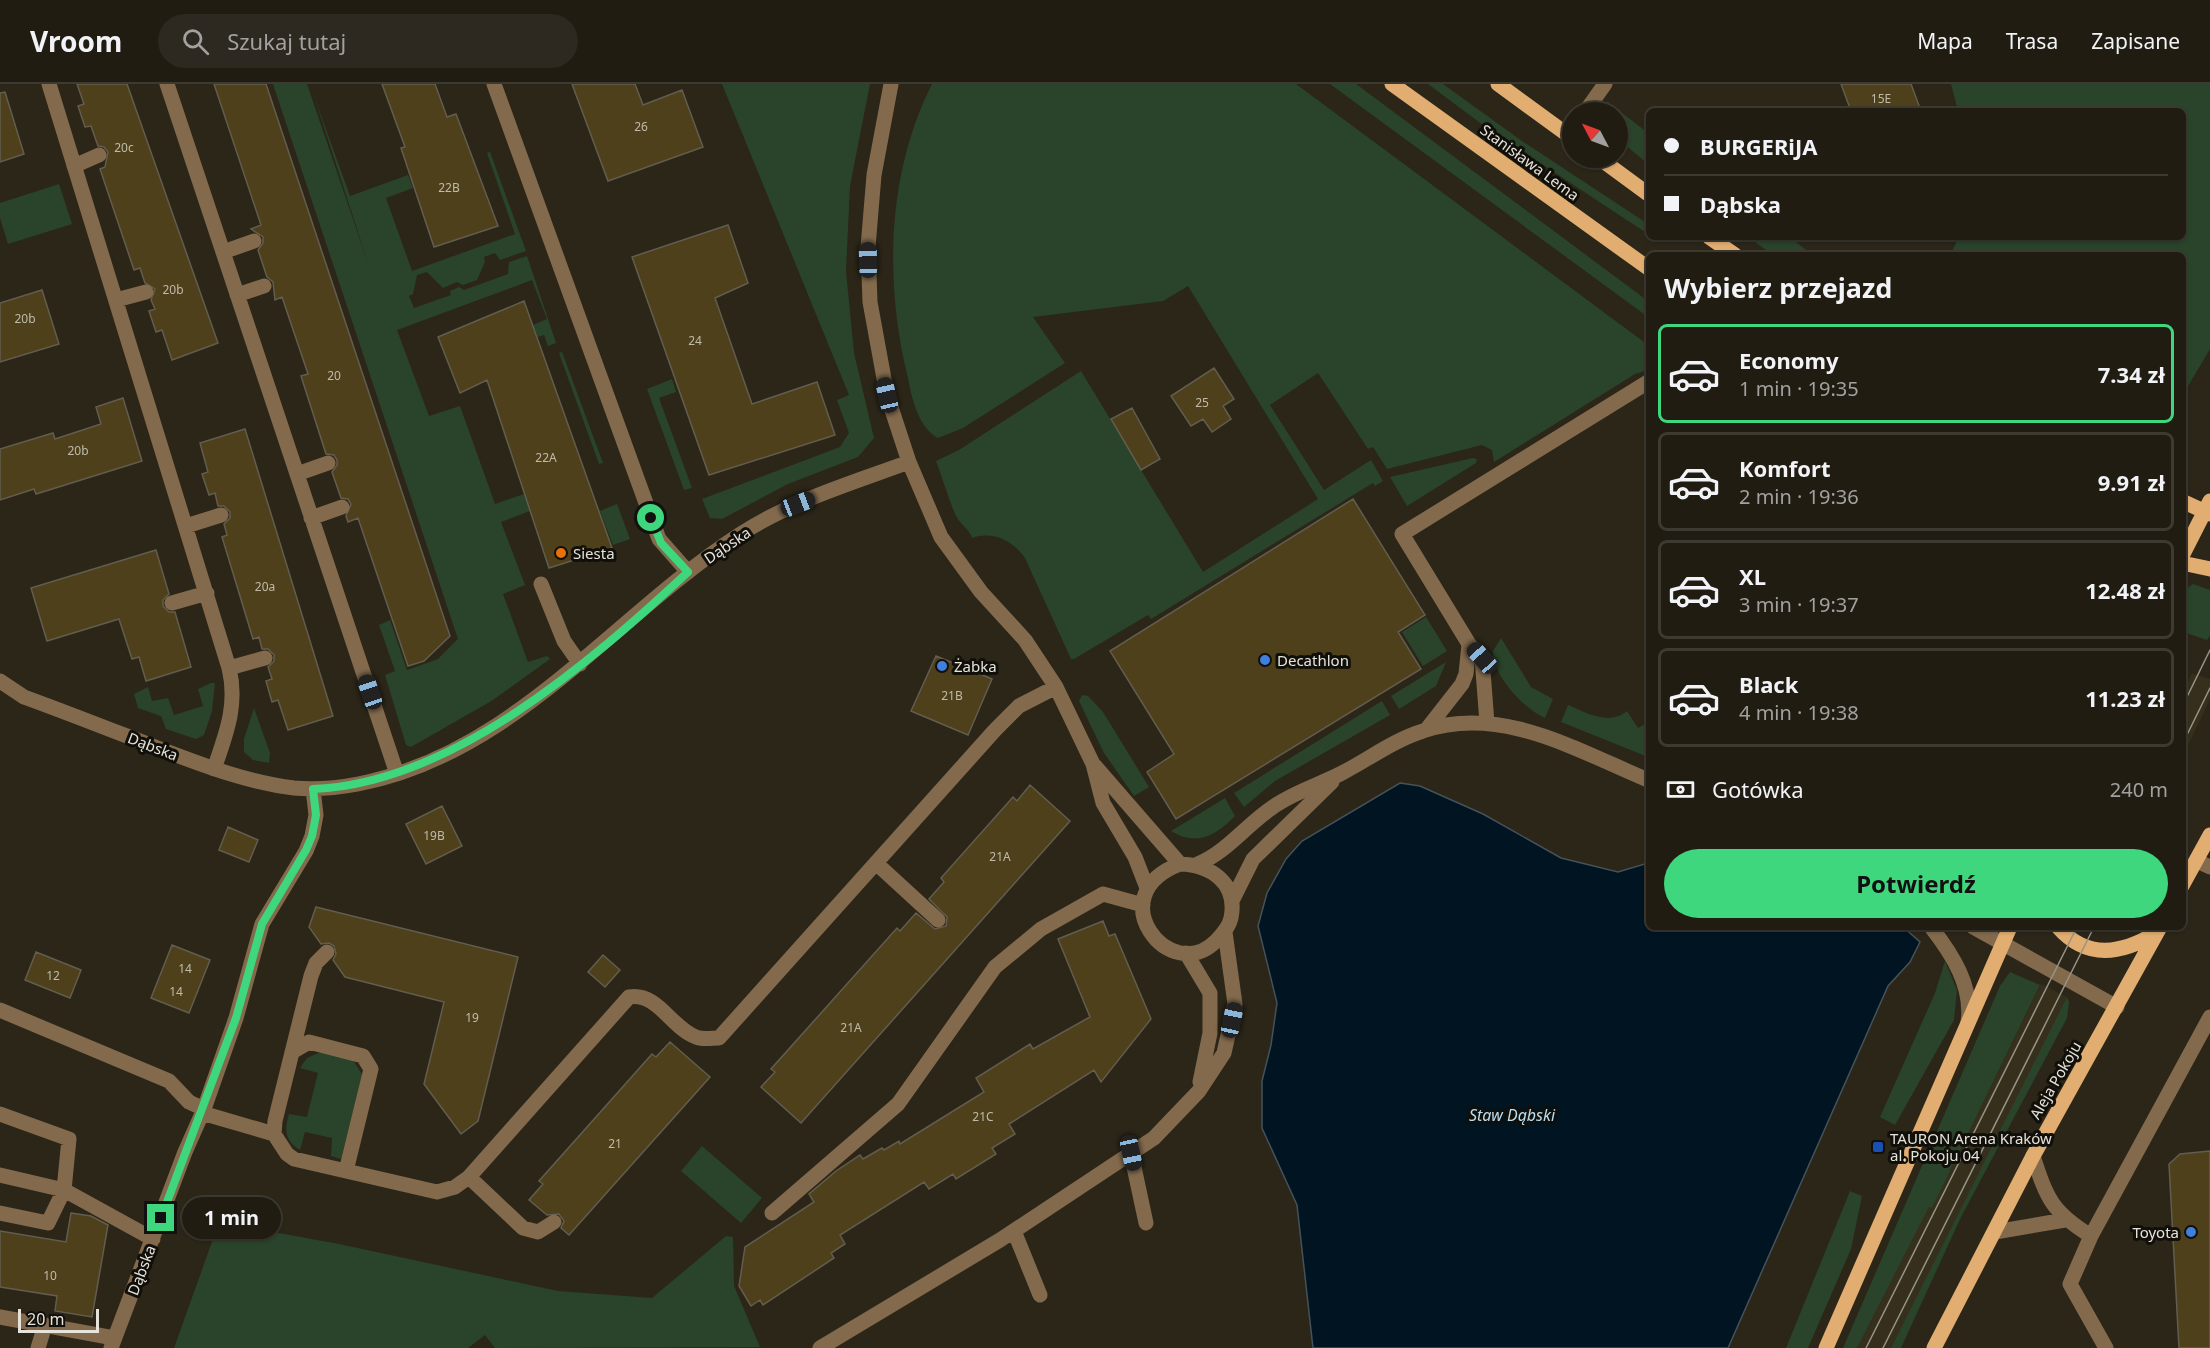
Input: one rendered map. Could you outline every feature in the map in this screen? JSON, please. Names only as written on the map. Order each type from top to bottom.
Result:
[{"type":"main road","name":"Stanisława Lema","points":[[1392,84],[1646,267]]},
{"type":"main road","points":[[1498,84],[1562,129]]},
{"type":"main road","points":[[1613,168],[1646,193]]},
{"type":"main road","points":[[1713,240],[1731,252]]},
{"type":"main road","points":[[2186,502],[2208,509],[2186,549]]},
{"type":"main road","points":[[2186,564],[2210,569]]},
{"type":"main road","points":[[2186,882],[2203,864],[2210,835]]},
{"type":"main road","points":[[1826,1348],[2009,930]]},
{"type":"main road","points":[[2061,930],[2077,944],[2102,951],[2131,947],[2158,930]]},
{"type":"main road","name":"Aleja Pokoju","points":[[1934,1348],[2033,1156],[2158,930]]},
{"type":"street","points":[[49,84],[229,668],[234,695],[233,708],[214,769]]},
{"type":"street","points":[[167,84],[397,774]]},
{"type":"street","points":[[494,84],[659,539],[688,572]]},
{"type":"street","points":[[891,84],[872,196],[868,247],[870,302],[887,395],[909,462],[940,537],[981,592],[1025,640],[1056,687],[1093,764],[1103,802],[1135,857],[1147,888]]},
{"type":"street","points":[[887,115],[903,84]]},
{"type":"street","points":[[1592,102],[1605,84]]},
{"type":"street","points":[[74,166],[99,155]]},
{"type":"street","points":[[223,252],[254,241]]},
{"type":"street","points":[[237,295],[264,286]]},
{"type":"street","points":[[116,300],[146,292]]},
{"type":"street","points":[[1487,723],[1482,658],[1469,644],[1402,534],[1646,383]]},
{"type":"street","name":"Dąbska","points":[[0,681],[24,697],[214,769],[276,785],[313,789],[347,786],[397,774],[470,740],[520,709],[580,664],[688,572],[741,534],[798,504],[909,462]]},
{"type":"street","points":[[297,474],[328,463]]},
{"type":"street","points":[[311,518],[342,507]]},
{"type":"street","points":[[186,526],[221,514]]},
{"type":"street","points":[[541,584],[564,641],[580,664]]},
{"type":"street","points":[[172,603],[207,593]]},
{"type":"street","points":[[1426,729],[1462,684],[1466,674],[1469,644]]},
{"type":"street","points":[[229,668],[265,658]]},
{"type":"street","points":[[0,1010],[169,1081],[189,1102],[203,1111],[274,1134],[287,1154],[294,1159],[437,1191],[455,1187],[469,1177],[619,1005],[629,997],[638,996],[648,999],[680,1027],[697,1038],[719,1038],[1019,706],[1056,687]]},
{"type":"street","points":[[1197,864],[1227,849],[1272,807],[1299,791],[1341,774],[1395,742],[1426,729],[1456,724],[1487,723],[1525,730],[1646,779]]},
{"type":"street","points":[[1093,764],[1180,864]]},
{"type":"street","points":[[1232,901],[1225,884],[1213,871],[1197,864],[1180,864],[1164,870],[1147,888],[1143,915],[1148,931],[1160,944],[1186,953],[1210,947],[1225,932],[1231,918],[1232,901],[1253,859],[1341,774]]},
{"type":"street","name":"Dąbska","points":[[112,1343],[203,1111],[236,1018],[262,924],[312,836],[316,815],[313,789]]},
{"type":"street","points":[[877,864],[938,920]]},
{"type":"street","points":[[772,1213],[898,1104],[995,967],[1041,929],[1103,894],[1143,905]]},
{"type":"street","points":[[1933,930],[1960,970],[1968,998],[1968,1023]]},
{"type":"street","points":[[1979,930],[2117,1007]]},
{"type":"street","points":[[826,1346],[1014,1231],[1154,1138],[1199,1091],[1224,1053],[1235,1004],[1225,932]]},
{"type":"street","points":[[274,1134],[311,976],[316,963],[327,952]]},
{"type":"street","points":[[1186,953],[1210,993],[1210,1034],[1199,1091]]},
{"type":"street","points":[[2106,1348],[2070,1284],[2091,1236],[2210,1017]]},
{"type":"street","points":[[292,1052],[309,1042],[363,1056],[367,1060],[371,1069],[346,1172]]},
{"type":"street","points":[[0,1114],[69,1139],[64,1190],[48,1223],[0,1214]]},
{"type":"street","points":[[1131,1153],[1146,1223]]},
{"type":"street","points":[[2033,1156],[2045,1191],[2065,1220],[2091,1236]]},
{"type":"street","points":[[0,1175],[64,1190],[153,1239]]},
{"type":"street","points":[[469,1177],[523,1228],[538,1232],[554,1222]]},
{"type":"street","points":[[1995,1232],[2065,1220]]},
{"type":"street","points":[[1014,1231],[1040,1295]]},
{"type":"street","points":[[0,1317],[45,1325],[112,1343]]},
{"type":"street","points":[[38,1348],[45,1325]]},
{"type":"shaded area","points":[[2192,673],[2210,679],[2210,699],[2186,750],[2186,686]]},
{"type":"shaded area","points":[[2041,984],[2067,997],[2040,1054],[1891,1348],[1857,1348],[1929,1206],[1932,1207]]},
{"type":"green space","points":[[273,84],[307,84],[369,266],[313,93],[350,196],[408,175],[413,188],[386,198],[412,271],[515,234],[487,153],[490,152],[526,251],[500,260],[495,253],[484,257],[485,262],[477,280],[463,285],[457,282],[443,288],[427,272],[417,275],[413,294],[409,296],[414,308],[451,295],[450,291],[459,287],[464,290],[508,274],[509,262],[527,256],[556,343],[548,346],[544,335],[538,337],[533,325],[547,319],[532,280],[397,330],[429,416],[460,406],[495,504],[524,494],[530,511],[501,522],[525,585],[503,594],[528,662],[547,656],[550,659],[493,700],[411,747],[406,745],[385,675],[395,671],[379,625],[390,620],[407,670],[438,659],[458,639]]},
{"type":"green space","points":[[722,84],[870,84],[850,186],[846,271],[854,353],[874,438],[858,457],[788,484],[722,519],[710,518],[702,499],[840,447],[849,433],[837,400],[849,395]]},
{"type":"green space","points":[[932,84],[1296,84],[1646,344],[1646,371],[1635,374],[1494,462],[1492,450],[1482,445],[1387,469],[1373,447],[1368,449],[1318,373],[1270,405],[1324,490],[1371,460],[1383,481],[1375,486],[1373,483],[1151,619],[1148,615],[1071,659],[1025,558],[1014,546],[1002,539],[987,536],[972,538],[956,516],[936,461],[959,450],[1081,371],[1203,572],[1318,499],[1188,286],[1163,301],[1033,317],[1065,363],[963,428],[938,438],[931,433],[917,412],[910,386],[900,341],[893,266],[898,191],[917,118]]},
{"type":"green space","points":[[1330,84],[1356,84],[1646,300],[1646,316]]},
{"type":"green space","points":[[1428,84],[1443,84],[1522,141],[1646,223],[1646,233],[1487,128]]},
{"type":"green space","points":[[1951,84],[2210,84],[2210,349],[2186,389],[2186,252],[1952,252],[1958,240],[2186,240],[2186,108],[1957,108]]},
{"type":"green space","points":[[1628,118],[1646,131],[1646,162],[1628,147]]},
{"type":"green space","points":[[59,184],[72,224],[8,244],[0,218],[0,203]]},
{"type":"green space","points":[[1752,240],[1793,240],[1809,252],[1769,252]]},
{"type":"green space","points":[[562,352],[603,463],[599,464],[559,353]]},
{"type":"green space","points":[[672,379],[676,392],[659,398],[692,488],[684,490],[647,389]]},
{"type":"green space","points":[[1477,459],[1476,463],[1407,506],[1390,477]]},
{"type":"green space","points":[[617,504],[630,539],[613,545],[600,511]]},
{"type":"green space","points":[[2193,584],[2210,590],[2210,635],[2207,640],[2186,633],[2186,591]]},
{"type":"green space","points":[[1426,617],[1447,651],[1423,666],[1402,632]]},
{"type":"green space","points":[[1501,638],[1531,687],[1553,699],[1545,718],[1519,699],[1503,680],[1494,660],[1493,651]]},
{"type":"green space","points":[[1446,662],[1436,686],[1399,709],[1391,696]]},
{"type":"green space","points":[[215,683],[212,711],[204,735],[196,739],[166,729],[161,716],[138,708],[134,694],[148,687],[152,701],[168,698],[174,715],[203,706],[198,689]]},
{"type":"green space","points":[[1082,695],[1088,696],[1103,712],[1149,787],[1134,796],[1104,753],[1079,701]]},
{"type":"green space","points":[[1382,701],[1390,715],[1275,781],[1244,807],[1234,793]]},
{"type":"green space","points":[[1568,705],[1605,718],[1613,718],[1627,711],[1638,728],[1646,723],[1646,756],[1561,722]]},
{"type":"green space","points":[[254,708],[270,753],[269,763],[253,760],[244,752],[244,739]]},
{"type":"green space","points":[[1225,798],[1235,816],[1221,829],[1206,837],[1198,838],[1181,836],[1171,831]]},
{"type":"green space","points":[[1945,961],[1957,990],[1954,1020],[1895,1125],[1880,1117],[1935,993]]},
{"type":"green space","points":[[2010,972],[2040,985],[1932,1208],[1929,1207],[1857,1348],[1843,1348],[2000,986]]},
{"type":"green space","points":[[2067,997],[2069,1002],[2067,1018],[1961,1217],[1901,1348],[1891,1348]]},
{"type":"green space","points":[[323,1051],[353,1060],[363,1076],[341,1159],[331,1156],[332,1138],[305,1132],[300,1150],[291,1143],[287,1135],[286,1125],[289,1114],[307,1117],[318,1073],[300,1068],[307,1058]]},
{"type":"green space","points":[[702,1146],[762,1198],[741,1223],[681,1171]]},
{"type":"green space","points":[[1850,1191],[1862,1196],[1851,1249],[1808,1348],[1786,1348]]},
{"type":"green space","points":[[219,1222],[339,1244],[558,1291],[652,1298],[726,1236],[733,1237],[734,1286],[760,1347],[495,1348],[485,1335],[468,1348],[174,1348]]},
{"type":"water","name":"Staw Dąbski","points":[[1400,783],[1420,786],[1483,814],[1561,858],[1618,872],[1646,864],[1646,930],[1906,930],[1920,942],[1910,962],[1888,986],[1728,1348],[1313,1348],[1297,1205],[1262,1128],[1262,1081],[1271,1045],[1277,1003],[1258,926],[1267,893],[1286,859],[1302,841]]},
{"type":"building","points":[[77,84],[127,84],[218,343],[172,360],[162,330],[156,332],[149,311],[155,309],[151,300],[155,289],[145,283],[140,268],[134,270],[100,169],[105,167],[108,152],[104,147],[98,146],[91,126],[85,127],[78,106],[84,104]]},
{"type":"building","points":[[214,84],[266,84],[450,636],[424,661],[408,666],[358,518],[348,522],[346,516],[351,504],[348,499],[341,498],[332,472],[337,465],[337,460],[334,455],[326,454],[301,376],[308,374],[282,297],[275,300],[273,282],[267,277],[258,250],[263,243],[263,237],[251,229],[261,225]]},
{"type":"building","points":[[382,84],[435,84],[447,117],[456,114],[498,226],[434,247],[401,148],[405,147]]},
{"type":"building","points":[[572,84],[635,84],[643,105],[682,90],[703,147],[608,181]]},
{"type":"building","points":[[1841,84],[1911,84],[1920,108],[1850,108]]},
{"type":"building","points":[[5,92],[24,154],[0,162],[0,93]]},
{"type":"building","points":[[728,225],[748,283],[715,298],[752,404],[817,382],[835,435],[709,475],[632,257]]},
{"type":"building","points":[[42,290],[59,344],[0,362],[0,303]]},
{"type":"building","points":[[524,301],[612,548],[549,568],[487,380],[460,393],[438,337]]},
{"type":"building","points":[[1214,368],[1234,399],[1223,406],[1231,419],[1212,432],[1203,419],[1191,426],[1171,396]]},
{"type":"building","points":[[123,398],[142,461],[36,494],[34,489],[0,500],[0,449],[53,433],[55,439],[101,424],[96,407]]},
{"type":"building","points":[[1132,408],[1160,459],[1141,470],[1111,419]]},
{"type":"building","points":[[245,429],[333,716],[288,730],[278,700],[272,702],[266,681],[272,679],[268,667],[274,661],[274,655],[268,649],[262,649],[259,637],[253,639],[222,537],[227,535],[224,524],[230,518],[230,512],[224,506],[218,506],[215,493],[209,495],[202,474],[208,472],[200,443]]},
{"type":"building","name":"Decathlon","points":[[1353,499],[1425,615],[1398,632],[1421,669],[1176,819],[1147,772],[1174,754],[1110,651]]},
{"type":"building","points":[[156,550],[169,594],[163,600],[163,606],[169,612],[175,612],[191,667],[146,681],[139,657],[132,659],[119,619],[47,641],[31,588]]},
{"type":"building","points":[[936,656],[992,679],[968,735],[911,711]]},
{"type":"building","points":[[1030,785],[1070,821],[801,1123],[761,1087],[775,1072],[771,1069],[897,928],[900,931],[916,913],[935,929],[946,926],[947,917],[929,899],[944,882],[941,878],[1013,797],[1017,801]]},
{"type":"building","points":[[442,806],[462,846],[426,864],[406,824]]},
{"type":"building","points":[[228,827],[258,840],[249,862],[219,850]]},
{"type":"building","points":[[316,907],[518,957],[478,1121],[461,1134],[424,1084],[444,1002],[345,977],[333,960],[336,954],[334,946],[329,943],[321,944],[309,927]]},
{"type":"building","points":[[1103,921],[1109,936],[1115,934],[1151,1019],[1101,1082],[1094,1070],[1009,1124],[1015,1134],[992,1148],[996,1154],[956,1179],[953,1174],[929,1189],[924,1182],[840,1235],[845,1244],[831,1253],[834,1258],[763,1305],[760,1300],[751,1306],[739,1286],[745,1247],[814,1202],[809,1194],[836,1171],[860,1155],[863,1159],[899,1141],[900,1144],[984,1092],[976,1078],[1030,1044],[1033,1049],[1090,1017],[1058,939]]},
{"type":"building","points":[[172,945],[210,960],[189,1013],[151,998]]},
{"type":"building","points":[[36,952],[81,970],[70,998],[25,980]]},
{"type":"building","points":[[603,955],[620,970],[605,987],[588,972]]},
{"type":"building","points":[[670,1042],[710,1077],[569,1235],[561,1228],[564,1221],[559,1214],[547,1215],[529,1200],[543,1184],[539,1181],[652,1054],[656,1057]]},
{"type":"building","name":"Toyota","points":[[2210,1151],[2210,1348],[2179,1348],[2169,1164],[2180,1154]]},
{"type":"building","points":[[71,1213],[91,1216],[108,1225],[92,1317],[55,1311],[57,1296],[0,1287],[0,1231],[66,1242]]},
{"type":"tram line","points":[[2186,699],[2210,650]]},
{"type":"tram line","points":[[2186,737],[2210,688]]},
{"type":"tram line","points":[[1866,1348],[2075,930]]},
{"type":"tram line","points":[[1883,1348],[2092,930]]},
{"type":"place","name":"Siesta","points":[[561,553]]},
{"type":"place","name":"Decathlon","points":[[1265,660]]},
{"type":"place","name":"Żabka","points":[[942,666]]},
{"type":"place","name":"TAURON Arena Kraków al. Pokoju 04","points":[[1878,1147]]},
{"type":"place","name":"Toyota","points":[[2191,1232]]},
{"type":"route","points":[[161,1218],[185,1152],[204,1109],[236,1018],[262,924],[290,879],[312,836],[316,815],[313,789],[373,781],[423,764],[470,740],[520,709],[580,664],[688,572],[661,543],[651,518]]}]
